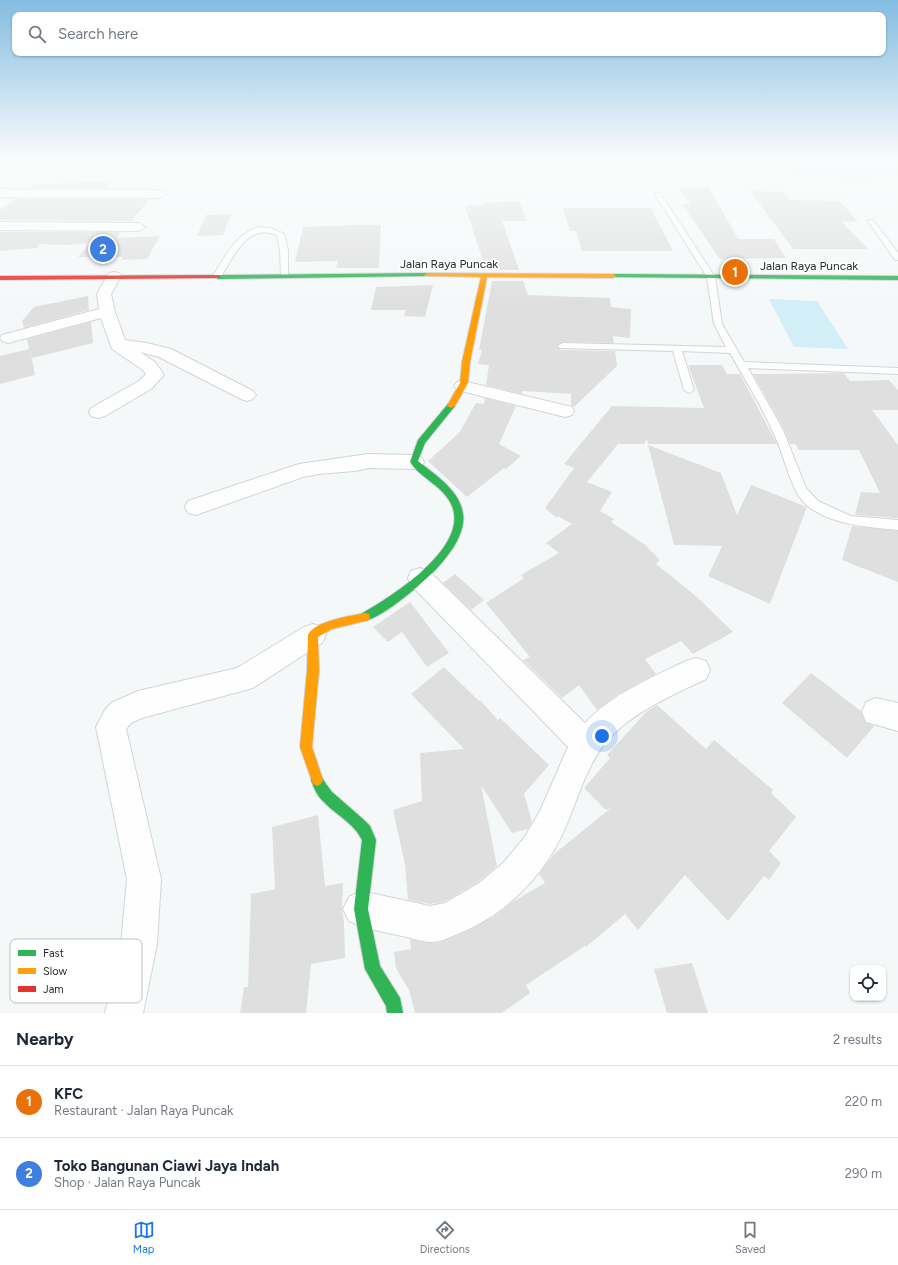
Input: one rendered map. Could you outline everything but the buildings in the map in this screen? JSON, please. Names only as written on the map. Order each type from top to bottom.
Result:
[{"type":"main road","name":"Jalan Raya Puncak","points":[[0,278],[114,276],[484,275],[898,278]]},
{"type":"main road","points":[[395,1013],[394,1004],[373,969],[361,909],[369,840],[366,830],[326,795],[318,784],[306,747],[313,663],[313,635],[322,627],[363,617],[388,603],[420,578],[448,548],[454,538],[459,516],[452,497],[446,489],[414,462],[414,455],[418,447],[453,405],[463,386],[466,362],[484,275]]},
{"type":"street","points":[[0,226],[139,226]]},
{"type":"street","points":[[98,412],[145,385],[155,375],[150,366],[118,345],[107,312],[104,294],[114,276]]},
{"type":"street","points":[[8,338],[107,312]]},
{"type":"street","points":[[118,345],[148,348],[165,353],[247,395]]},
{"type":"street","points":[[463,386],[565,411]]},
{"type":"street","points":[[196,508],[298,471],[368,461],[414,462]]},
{"type":"street","points":[[420,578],[586,745]]},
{"type":"street","points":[[140,939],[144,879],[111,727],[121,713],[138,705],[243,679],[313,635]]},
{"type":"street","points":[[361,909],[432,924],[454,917],[493,896],[510,881],[530,859],[545,836],[573,768],[586,745],[597,730],[617,714],[654,692],[696,670]]},
{"type":"street","points":[[124,1013],[126,1003]]},
{"type":"lane","points":[[667,208],[711,277],[718,324],[778,430],[789,456],[797,481],[806,498],[824,511],[851,521],[898,525]]},
{"type":"lane","points":[[871,221],[898,258]]},
{"type":"lane","points":[[218,276],[234,249],[246,234],[266,229],[273,230],[280,234],[284,250],[285,276]]},
{"type":"lane","points":[[563,346],[733,350]]},
{"type":"lane","points":[[677,348],[688,390]]},
{"type":"lane","points":[[741,365],[898,371]]},
{"type":"shaded area","points":[[769,299],[817,301],[848,349],[794,347]]},
{"type":"traffic: fast","points":[[218,277],[427,275]]},
{"type":"traffic: fast","points":[[613,276],[898,278]]},
{"type":"traffic: fast","points":[[365,617],[393,600],[425,574],[439,560],[450,545],[457,530],[459,515],[453,499],[441,485],[414,462],[421,442],[451,406]]},
{"type":"traffic: fast","points":[[317,780],[327,797],[359,823],[369,840],[361,909],[373,969],[394,1004],[395,1013]]},
{"type":"traffic: slow","points":[[427,275],[613,276]]},
{"type":"traffic: slow","points":[[451,406],[464,383],[466,362],[484,275]]},
{"type":"traffic: slow","points":[[317,780],[306,747],[313,671],[313,635],[330,625],[365,617]]},
{"type":"traffic: jam","points":[[0,278],[218,277]]},
{"type":"place","name":"Toko Bangunan Ciawi Jaya Indah","points":[[103,249]]},
{"type":"place","name":"KFC","points":[[735,272]]}]
